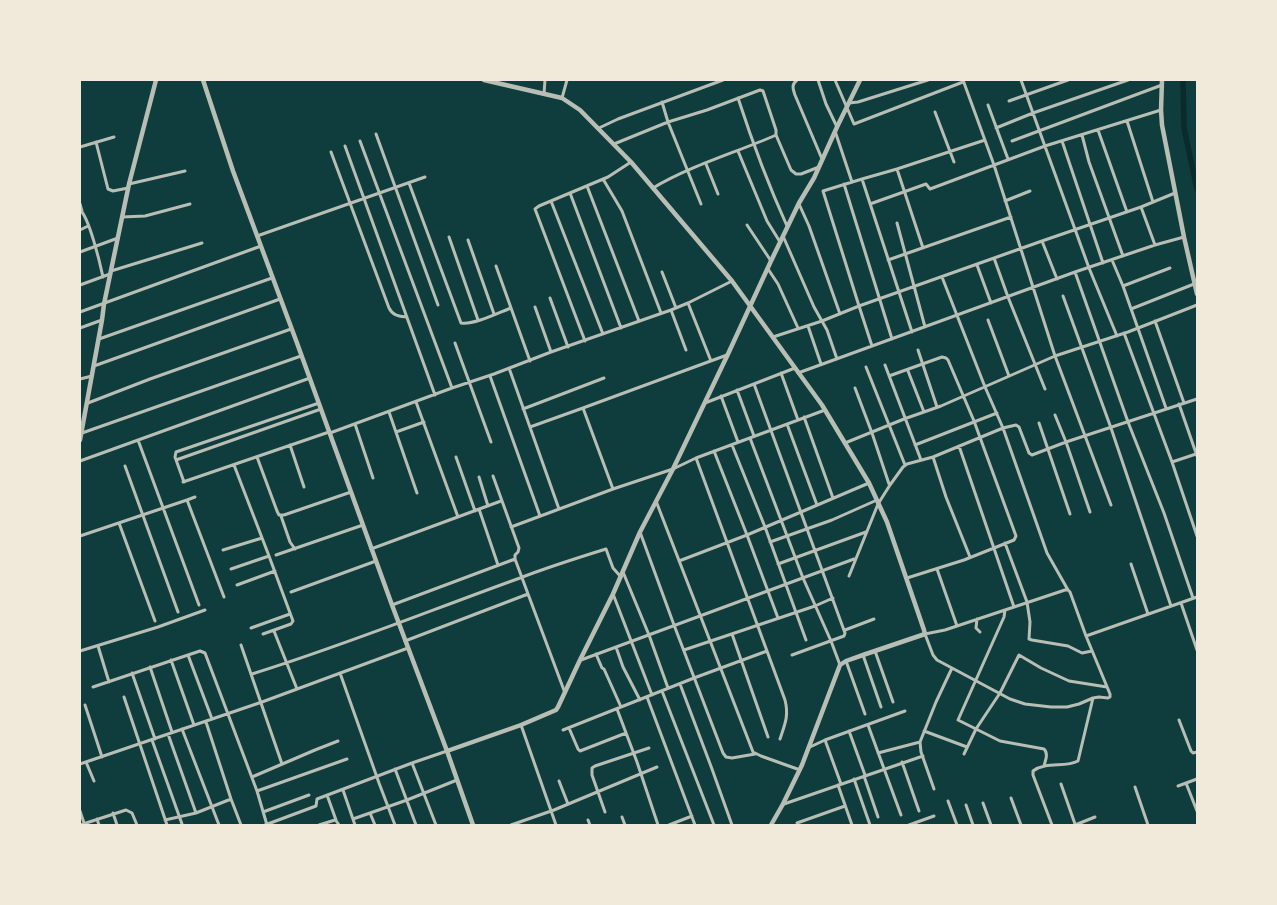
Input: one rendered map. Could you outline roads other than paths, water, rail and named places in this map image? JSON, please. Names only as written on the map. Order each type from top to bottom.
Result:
[{"type":"street","points":[[80,440],[83,412],[88,403],[104,304],[128,186],[156,80]]},
{"type":"street","points":[[203,80],[224,146],[447,751],[472,825]]},
{"type":"street","points":[[484,80],[562,98],[580,110],[631,162],[732,281],[825,410],[869,483],[887,522],[934,657],[1010,699],[1025,704],[1067,707],[1093,698],[1108,698],[1110,694],[1068,590],[1047,553],[1003,428],[942,277]]},
{"type":"street","points":[[544,94],[545,80]]},
{"type":"street","points":[[562,98],[567,80]]},
{"type":"street","points":[[599,128],[722,80]]},
{"type":"street","points":[[791,80],[795,96],[822,159]]},
{"type":"street","points":[[793,86],[797,80]]},
{"type":"street","points":[[818,80],[836,129],[852,182]]},
{"type":"street","points":[[835,80],[854,124],[963,81],[994,165],[1055,356],[1111,505]]},
{"type":"street","points":[[93,687],[200,651],[205,653],[257,791],[266,825],[316,806],[317,799],[327,795],[521,725],[556,710],[613,594],[640,532],[673,469],[780,242],[799,203],[814,178],[860,80]]},
{"type":"street","points":[[847,105],[928,80]]},
{"type":"street","points":[[1022,80],[1089,268],[1116,336]]},
{"type":"street","points":[[1009,101],[1068,80]]},
{"type":"street","points":[[996,128],[1128,80]]},
{"type":"street","points":[[1012,141],[1162,83],[1162,125],[1197,294]]},
{"type":"street","points":[[614,144],[668,122],[707,110],[757,90],[762,91],[772,117],[776,135],[793,173],[801,174],[819,167]]},
{"type":"street","points":[[738,98],[753,145],[788,226]]},
{"type":"street","points":[[662,102],[700,204]]},
{"type":"street","points":[[988,105],[1008,159]]},
{"type":"street","points":[[870,204],[926,184],[930,189],[1045,146],[1161,110]]},
{"type":"street","points":[[935,112],[954,162]]},
{"type":"street","points":[[1127,121],[1153,202]]},
{"type":"street","points":[[1098,130],[1127,212]]},
{"type":"street","points":[[376,134],[438,305]]},
{"type":"street","points":[[653,188],[687,170],[776,135]]},
{"type":"street","points":[[1082,135],[1087,156],[1123,256]]},
{"type":"street","points":[[80,147],[114,137]]},
{"type":"street","points":[[872,346],[823,191],[985,140]]},
{"type":"street","points":[[360,141],[452,388]]},
{"type":"street","points":[[1062,141],[1103,263]]},
{"type":"street","points":[[96,142],[108,189],[113,191],[185,171]]},
{"type":"street","points":[[345,146],[435,395]]},
{"type":"street","points":[[738,151],[767,221],[780,242]]},
{"type":"street","points":[[330,152],[389,308],[396,316],[407,317]]},
{"type":"street","points":[[585,341],[535,209],[615,174],[631,162]]},
{"type":"street","points":[[706,164],[718,194]]},
{"type":"street","points":[[897,169],[923,248]]},
{"type":"street","points":[[257,236],[425,177]]},
{"type":"street","points":[[603,179],[622,211],[661,314]]},
{"type":"street","points":[[862,179],[912,332]]},
{"type":"street","points":[[409,183],[461,322],[466,323],[478,320],[511,308]]},
{"type":"street","points":[[844,184],[892,339]]},
{"type":"street","points":[[587,186],[639,322]]},
{"type":"street","points":[[1005,201],[1030,192]]},
{"type":"street","points":[[570,193],[621,328]]},
{"type":"street","points":[[773,338],[1176,193]]},
{"type":"street","points":[[551,201],[603,334]]},
{"type":"street","points":[[799,203],[810,226],[840,314]]},
{"type":"street","points":[[80,204],[95,246],[103,277]]},
{"type":"street","points":[[122,217],[145,216],[190,204]]},
{"type":"street","points":[[1141,206],[1155,245]]},
{"type":"street","points":[[888,260],[1011,217]]},
{"type":"street","points":[[897,223],[925,327]]},
{"type":"street","points":[[747,225],[771,261]]},
{"type":"street","points":[[80,230],[88,226]]},
{"type":"street","points":[[783,236],[822,321],[837,359]]},
{"type":"street","points":[[448,237],[478,320]]},
{"type":"street","points":[[705,403],[781,373],[837,359],[1075,272],[1184,237]]},
{"type":"street","points":[[80,252],[118,238]]},
{"type":"street","points":[[468,240],[494,314]]},
{"type":"street","points":[[1042,241],[1057,279]]},
{"type":"street","points":[[80,285],[103,277],[111,272],[202,243]]},
{"type":"street","points":[[80,312],[261,246]]},
{"type":"street","points":[[994,258],[1044,389]]},
{"type":"street","points":[[1112,260],[1166,408]]},
{"type":"street","points":[[977,264],[991,303]]},
{"type":"street","points":[[496,266],[530,360]]},
{"type":"street","points":[[768,268],[778,284],[798,328]]},
{"type":"street","points":[[1123,286],[1170,268]]},
{"type":"street","points":[[662,272],[676,308]]},
{"type":"street","points":[[1075,272],[1128,422],[1195,598],[1086,636]]},
{"type":"street","points":[[99,339],[272,278]]},
{"type":"street","points":[[319,403],[176,452],[174,454],[184,482],[355,424],[661,314],[732,281]]},
{"type":"street","points":[[1131,309],[1194,284]]},
{"type":"street","points":[[1063,296],[1111,428],[1171,606]]},
{"type":"street","points":[[550,298],[568,347]]},
{"type":"street","points":[[94,366],[280,299]]},
{"type":"street","points":[[688,303],[711,361]]},
{"type":"street","points":[[845,443],[964,396],[1055,356],[1116,336],[1197,305]]},
{"type":"street","points":[[535,307],[551,352]]},
{"type":"street","points":[[671,310],[686,350]]},
{"type":"street","points":[[80,328],[102,320]]},
{"type":"street","points":[[988,320],[1009,376]]},
{"type":"street","points":[[1155,321],[1184,402]]},
{"type":"street","points":[[808,326],[821,364]]},
{"type":"street","points":[[88,403],[291,329]]},
{"type":"street","points":[[1124,333],[1172,462],[1197,536]]},
{"type":"street","points":[[455,343],[491,442]]},
{"type":"street","points":[[918,350],[936,407]]},
{"type":"street","points":[[530,427],[728,354]]},
{"type":"street","points":[[82,433],[301,356]]},
{"type":"street","points":[[889,376],[942,357],[948,360],[980,437],[1016,536],[1014,540],[970,557],[907,578]]},
{"type":"street","points":[[885,365],[921,460]]},
{"type":"street","points":[[866,366],[905,465]]},
{"type":"street","points":[[509,368],[559,509]]},
{"type":"street","points":[[908,370],[924,412]]},
{"type":"street","points":[[781,373],[798,420]]},
{"type":"street","points":[[80,379],[92,376]]},
{"type":"street","points":[[490,376],[540,516]]},
{"type":"street","points":[[80,461],[310,378]]},
{"type":"street","points":[[523,409],[604,378]]},
{"type":"street","points":[[754,384],[806,529],[845,630],[844,636],[792,654]]},
{"type":"street","points":[[855,388],[890,485]]},
{"type":"street","points":[[737,390],[803,578],[840,665]]},
{"type":"street","points":[[721,396],[738,442]]},
{"type":"street","points":[[849,576],[877,502],[905,465],[933,457],[1014,425],[1017,425],[1029,455],[1032,455],[1184,402],[1197,401]]},
{"type":"street","points":[[416,402],[458,517]]},
{"type":"street","points":[[1172,462],[1197,455],[1179,404]]},
{"type":"street","points":[[584,408],[613,489]]},
{"type":"street","points":[[176,460],[321,410]]},
{"type":"street","points":[[511,527],[673,469],[714,451],[825,410]]},
{"type":"street","points":[[389,412],[417,493]]},
{"type":"street","points":[[915,446],[996,413]]},
{"type":"street","points":[[1055,415],[1090,512]]},
{"type":"street","points":[[804,417],[834,498]]},
{"type":"street","points":[[396,432],[424,422]]},
{"type":"street","points":[[355,424],[374,478]]},
{"type":"street","points":[[787,424],[817,505]]},
{"type":"street","points":[[1039,424],[1070,514]]},
{"type":"street","points":[[138,440],[199,605]]},
{"type":"street","points":[[290,445],[304,487]]},
{"type":"street","points":[[732,445],[765,527],[806,640]]},
{"type":"street","points":[[959,446],[1014,607]]},
{"type":"street","points":[[714,451],[778,618]]},
{"type":"street","points":[[257,457],[276,511],[281,516],[290,542],[295,549]]},
{"type":"street","points":[[456,457],[474,511]]},
{"type":"street","points":[[933,457],[946,497],[970,557]]},
{"type":"street","points":[[696,458],[787,708],[787,720],[780,739]]},
{"type":"street","points":[[234,465],[293,621],[292,624],[263,634]]},
{"type":"street","points":[[125,466],[178,612]]},
{"type":"street","points":[[492,476],[518,548],[515,559],[565,693]]},
{"type":"street","points":[[479,477],[488,506]]},
{"type":"street","points":[[679,561],[869,483]]},
{"type":"street","points":[[281,516],[351,492]]},
{"type":"street","points":[[80,536],[195,497]]},
{"type":"street","points":[[187,500],[224,597]]},
{"type":"street","points":[[371,549],[501,501]]},
{"type":"street","points":[[656,501],[720,669],[755,754]]},
{"type":"street","points":[[770,542],[877,502]]},
{"type":"street","points":[[479,509],[498,566]]},
{"type":"street","points":[[119,523],[155,621]]},
{"type":"street","points":[[276,555],[363,525]]},
{"type":"street","points":[[640,532],[694,678],[726,757],[732,758],[755,754],[800,770]]},
{"type":"street","points":[[778,564],[866,532]]},
{"type":"street","points":[[223,550],[262,538]]},
{"type":"street","points":[[1005,543],[1027,602],[1030,622],[1028,636],[1030,640],[1068,646],[1082,653],[1092,651]]},
{"type":"street","points":[[252,674],[606,548],[613,568],[621,577]]},
{"type":"street","points":[[231,569],[270,556]]},
{"type":"street","points":[[392,605],[515,559]]},
{"type":"street","points":[[580,660],[855,559]]},
{"type":"street","points":[[291,592],[376,561]]},
{"type":"street","points":[[1132,564],[1148,614]]},
{"type":"street","points":[[937,569],[957,626]]},
{"type":"street","points":[[237,585],[275,571]]},
{"type":"street","points":[[623,572],[668,688]]},
{"type":"street","points":[[770,825],[800,770],[840,665],[862,654],[925,634],[945,630],[1068,590]]},
{"type":"street","points":[[405,641],[528,594]]},
{"type":"street","points":[[613,594],[652,695]]},
{"type":"street","points":[[684,650],[815,606],[833,598]]},
{"type":"street","points":[[1181,603],[1197,650]]},
{"type":"street","points":[[80,651],[158,627],[205,610]]},
{"type":"street","points":[[1005,610],[1004,617],[958,720],[1000,741],[1044,749],[1047,753],[1044,766]]},
{"type":"street","points":[[251,628],[290,614]]},
{"type":"street","points":[[977,619],[976,628],[980,632]]},
{"type":"street","points":[[845,630],[874,620]]},
{"type":"street","points":[[274,631],[297,689]]},
{"type":"street","points":[[732,634],[768,737]]},
{"type":"street","points":[[242,645],[282,764]]},
{"type":"street","points":[[98,646],[109,682]]},
{"type":"street","points":[[616,647],[623,667],[640,700]]},
{"type":"street","points":[[80,764],[262,702],[408,648]]},
{"type":"street","points":[[875,650],[893,702]]},
{"type":"street","points":[[563,730],[767,651]]},
{"type":"street","points":[[596,654],[619,708],[658,825]]},
{"type":"street","points":[[862,654],[881,707]]},
{"type":"street","points":[[188,655],[212,719]]},
{"type":"street","points":[[964,754],[976,729],[1000,693],[1019,655],[1069,681],[1107,687]]},
{"type":"street","points":[[171,660],[194,725]]},
{"type":"street","points":[[846,661],[865,714]]},
{"type":"street","points":[[150,667],[172,732]]},
{"type":"street","points":[[934,789],[920,748],[920,742],[952,668]]},
{"type":"street","points":[[132,673],[178,817],[182,824]]},
{"type":"street","points":[[340,673],[395,825]]},
{"type":"street","points":[[680,684],[732,825]]},
{"type":"street","points":[[662,691],[714,825]]},
{"type":"street","points":[[124,697],[167,825]]},
{"type":"street","points":[[647,697],[695,825]]},
{"type":"street","points":[[1052,825],[1033,773],[1035,769],[1044,766],[1078,761],[1093,698]]},
{"type":"street","points":[[85,705],[102,757]]},
{"type":"street","points":[[809,747],[905,711]]},
{"type":"street","points":[[1179,720],[1190,751],[1197,752]]},
{"type":"street","points":[[206,721],[241,825]]},
{"type":"street","points":[[521,725],[556,825]]},
{"type":"street","points":[[868,725],[902,815]]},
{"type":"street","points":[[569,728],[580,751],[626,733]]},
{"type":"street","points":[[182,729],[219,825]]},
{"type":"street","points":[[849,731],[878,817]]},
{"type":"street","points":[[924,731],[967,747]]},
{"type":"street","points":[[168,734],[196,813]]},
{"type":"street","points":[[825,740],[852,825]]},
{"type":"street","points":[[252,777],[338,741]]},
{"type":"street","points":[[878,753],[920,742]]},
{"type":"street","points":[[605,812],[592,775],[592,768],[649,748]]},
{"type":"street","points":[[783,804],[923,756]]},
{"type":"street","points":[[257,791],[347,759]]},
{"type":"street","points":[[86,762],[94,781]]},
{"type":"street","points":[[902,762],[919,811]]},
{"type":"street","points":[[412,763],[436,825]]},
{"type":"street","points":[[511,825],[568,804],[657,767]]},
{"type":"street","points":[[395,770],[416,825]]},
{"type":"street","points":[[854,779],[870,825]]},
{"type":"street","points":[[1178,786],[1197,779]]},
{"type":"street","points":[[353,819],[424,794],[457,780]]},
{"type":"street","points":[[559,781],[568,804]]},
{"type":"street","points":[[1186,783],[1197,811]]},
{"type":"street","points":[[1061,784],[1075,825],[1095,817]]},
{"type":"street","points":[[1135,787],[1148,825]]},
{"type":"street","points":[[343,790],[355,825]]},
{"type":"street","points":[[263,812],[309,795]]},
{"type":"street","points":[[327,795],[339,825]]},
{"type":"street","points":[[1011,798],[1021,825]]},
{"type":"street","points":[[165,820],[196,813],[231,799]]},
{"type":"street","points":[[948,801],[957,825]]},
{"type":"street","points":[[983,803],[991,825]]},
{"type":"street","points":[[966,805],[974,825]]},
{"type":"street","points":[[797,823],[845,806]]},
{"type":"street","points":[[80,811],[81,824],[128,810],[132,813],[137,825]]},
{"type":"street","points":[[113,813],[117,825]]},
{"type":"street","points":[[370,813],[375,825]]},
{"type":"street","points":[[669,825],[692,816]]},
{"type":"street","points":[[909,825],[934,816]]},
{"type":"street","points":[[622,817],[625,825]]},
{"type":"street","points":[[97,819],[99,825]]},
{"type":"street","points":[[320,825],[336,820]]},
{"type":"street","points":[[588,820],[590,825]]},
{"type":"waterway","points":[[1183,80],[1184,128],[1197,189]]}]
